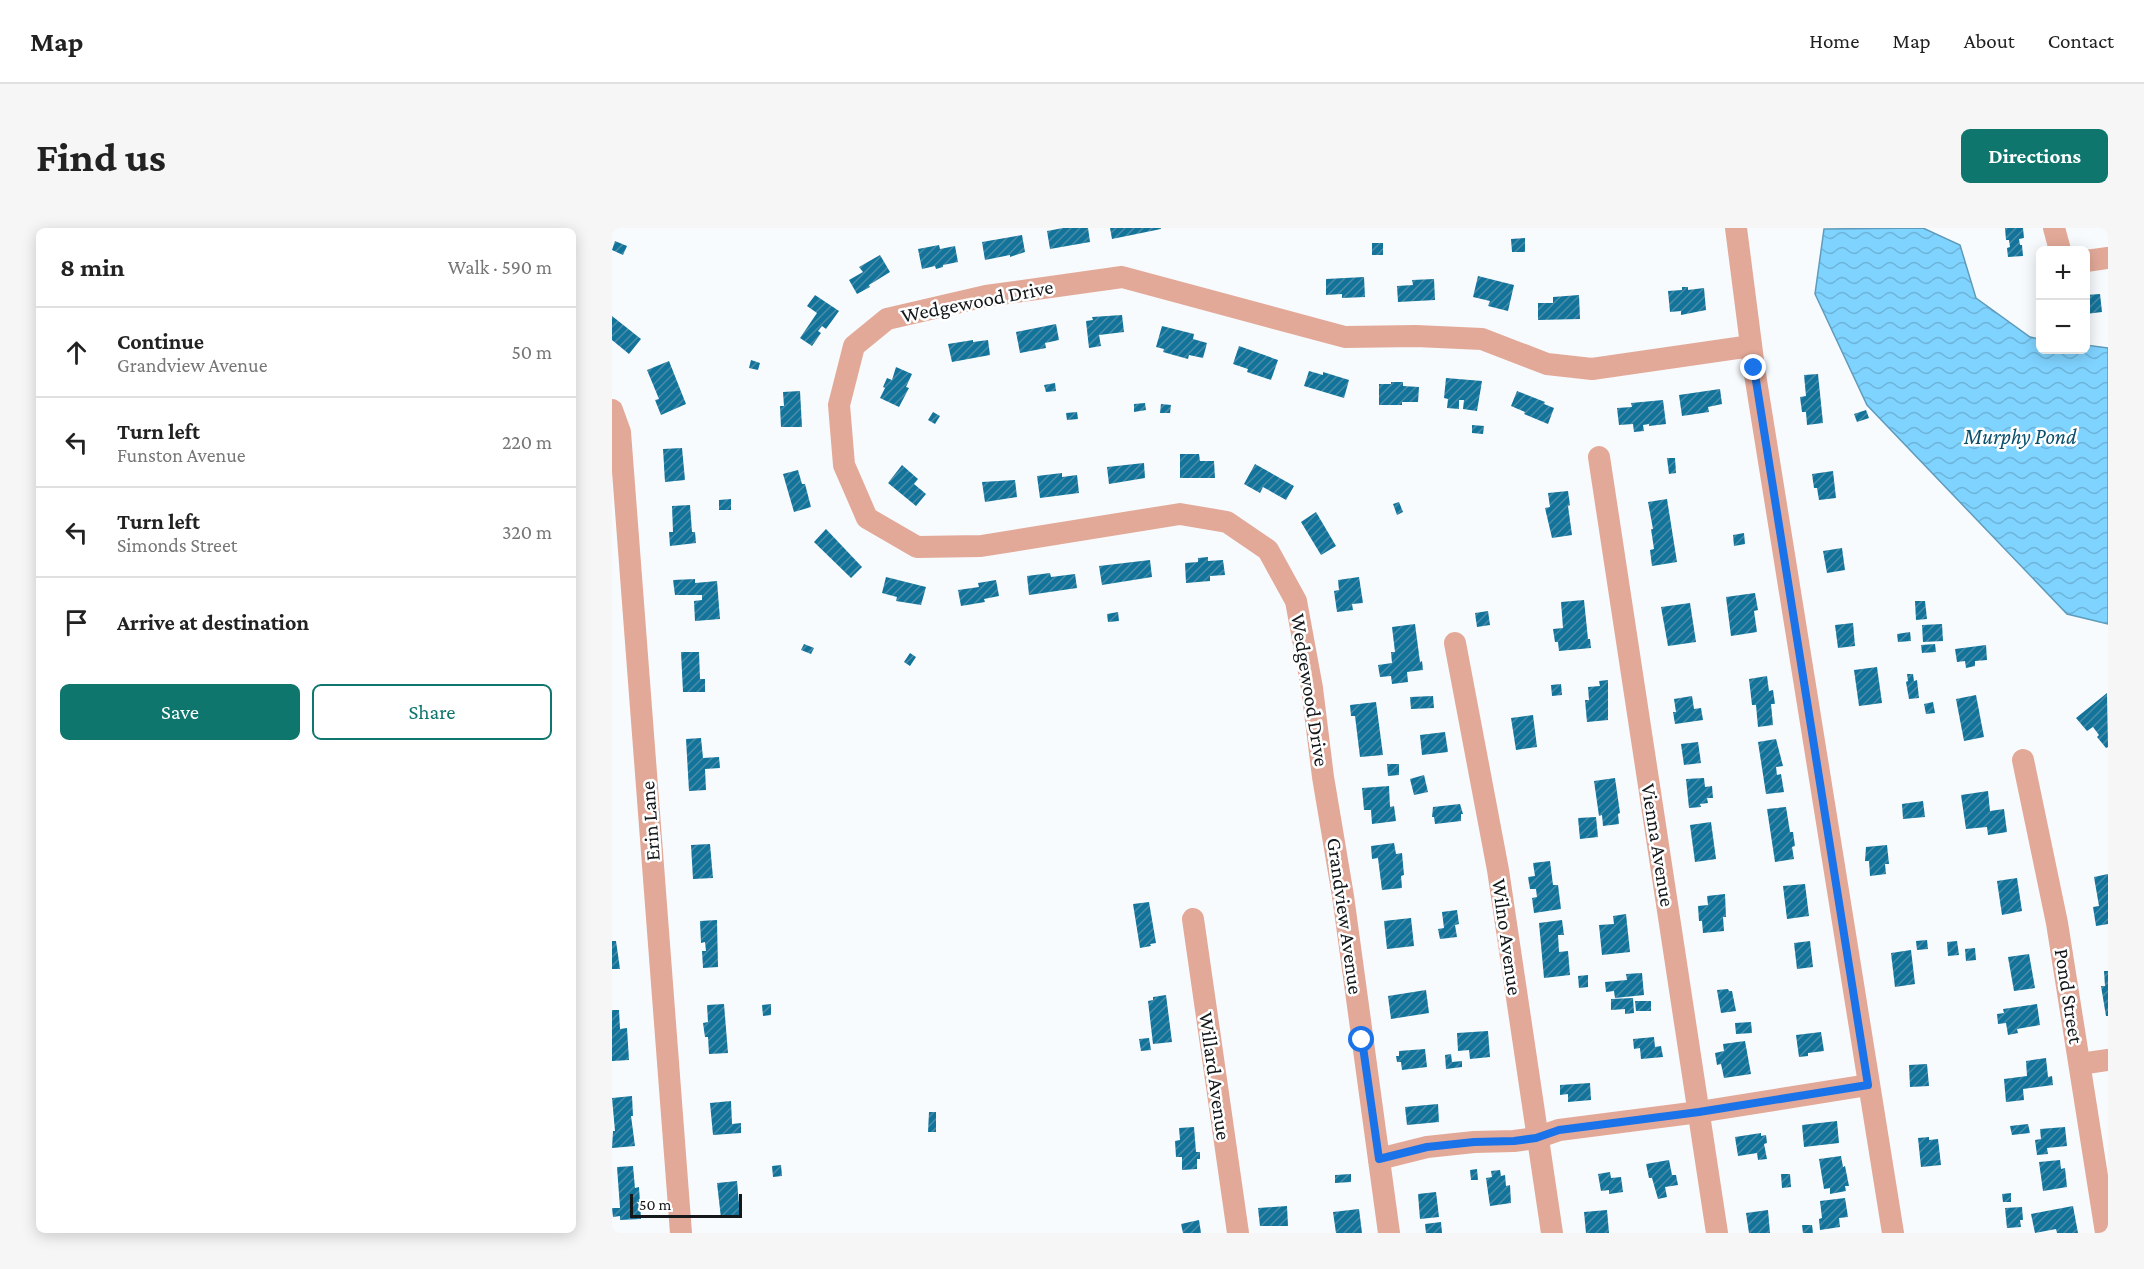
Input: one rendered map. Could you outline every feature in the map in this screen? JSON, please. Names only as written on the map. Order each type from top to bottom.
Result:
[{"type":"street","points":[[1736,228],[1751,346],[1893,1233]]},
{"type":"street","points":[[2054,228],[2059,246]]},
{"type":"street","points":[[2090,260],[2108,258]]},
{"type":"street","name":"Wedgewood Drive","points":[[1323,777],[1312,688],[1296,601],[1268,550],[1227,522],[1180,514],[981,546],[917,547],[867,518],[843,465],[839,405],[854,346],[887,319],[986,296],[1122,277],[1345,337],[1416,336],[1482,339],[1547,364],[1592,369],[1751,346]]},
{"type":"street","name":"Erin Lane","points":[[612,410],[620,432],[681,1233]]},
{"type":"street","name":"Vienna Avenue","points":[[1599,457],[1717,1233]]},
{"type":"street","name":"Wilno Avenue","points":[[1455,643],[1498,870],[1536,1138],[1552,1233]]},
{"type":"street","name":"Pond Street","points":[[2023,760],[2057,923],[2106,1233]]},
{"type":"street","name":"Grandview Avenue","points":[[1323,777],[1343,896],[1389,1233]]},
{"type":"street","name":"Willard Avenue","points":[[1192,919],[1238,1233]]},
{"type":"street","points":[[2080,1064],[2108,1060]]},
{"type":"street","points":[[1379,1159],[1427,1147],[1536,1138],[1559,1130],[1699,1112],[1868,1085]]},
{"type":"water","name":"Murphy Pond","points":[[1923,228],[1960,245],[1976,298],[2030,337],[2036,338],[2036,354],[2090,354],[2090,346],[2108,348],[2108,624],[2067,614],[1867,405],[1815,294],[1824,229]]},
{"type":"building","points":[[1063,228],[1088,228],[1090,242],[1050,249],[1047,231]]},
{"type":"building","points":[[1110,228],[1161,228],[1161,229],[1112,239]]},
{"type":"building","points":[[2005,228],[2023,228],[2024,238],[2019,239],[2023,256],[2008,257],[2007,248],[2010,247],[2009,240],[2006,240]]},
{"type":"building","points":[[1022,235],[1025,252],[1010,257],[1010,255],[985,260],[982,242]]},
{"type":"building","points":[[1525,238],[1525,252],[1512,252],[1511,239]]},
{"type":"building","points":[[615,241],[627,246],[623,255],[612,250]]},
{"type":"building","points":[[1372,243],[1383,243],[1383,255],[1372,255]]},
{"type":"building","points":[[939,245],[940,249],[955,246],[958,262],[936,269],[935,266],[922,269],[918,249]]},
{"type":"building","points":[[880,255],[890,272],[857,294],[849,280],[863,272],[859,267]]},
{"type":"building","points":[[1478,276],[1514,285],[1508,311],[1488,306],[1490,301],[1473,297]]},
{"type":"building","points":[[1364,277],[1365,297],[1342,298],[1342,294],[1326,295],[1326,279]]},
{"type":"building","points":[[1434,279],[1435,300],[1398,302],[1397,286],[1413,285],[1412,280]]},
{"type":"building","points":[[1682,287],[1688,287],[1688,290],[1704,288],[1706,310],[1681,315],[1681,311],[1670,312],[1668,291],[1682,290]]},
{"type":"building","points":[[2100,294],[2102,312],[2090,314],[2090,295]]},
{"type":"building","points":[[815,295],[839,311],[826,329],[822,326],[818,331],[821,333],[812,346],[800,338],[817,313],[807,306]]},
{"type":"building","points":[[1579,295],[1580,319],[1538,320],[1538,303],[1553,303],[1553,297]]},
{"type":"building","points":[[1122,315],[1124,332],[1099,335],[1101,346],[1089,348],[1086,321],[1093,320],[1092,317]]},
{"type":"building","points":[[612,316],[641,339],[629,354],[612,340]]},
{"type":"building","points":[[1056,324],[1059,340],[1045,343],[1046,348],[1020,353],[1016,332]]},
{"type":"building","points":[[1162,326],[1194,334],[1193,339],[1207,343],[1203,358],[1189,355],[1188,359],[1163,352],[1164,349],[1156,347]]},
{"type":"building","points":[[973,340],[973,342],[988,340],[990,355],[952,362],[948,344]]},
{"type":"building","points":[[1239,346],[1278,360],[1271,380],[1247,372],[1248,369],[1233,364]]},
{"type":"building","points":[[751,360],[760,363],[758,370],[749,368]]},
{"type":"building","points":[[669,361],[686,404],[661,415],[655,400],[659,399],[647,370]]},
{"type":"building","points":[[896,367],[912,374],[906,387],[909,388],[899,407],[880,398],[887,378],[892,380]]},
{"type":"building","points":[[1309,371],[1323,375],[1323,372],[1349,380],[1344,398],[1304,386]]},
{"type":"building","points":[[1818,374],[1823,423],[1807,425],[1806,412],[1802,412],[1800,397],[1806,396],[1804,375]]},
{"type":"building","points":[[1446,378],[1482,381],[1477,411],[1463,409],[1464,400],[1459,400],[1459,409],[1447,408],[1448,399],[1444,398]]},
{"type":"building","points":[[1391,382],[1403,382],[1403,386],[1419,387],[1418,402],[1379,405],[1379,384],[1391,384]]},
{"type":"building","points":[[1055,383],[1056,391],[1046,392],[1044,385]]},
{"type":"building","points":[[1720,389],[1722,404],[1708,407],[1709,412],[1682,416],[1679,395]]},
{"type":"building","points":[[800,391],[802,427],[781,427],[780,406],[784,406],[783,392]]},
{"type":"building","points":[[1517,391],[1554,408],[1548,424],[1511,406]]},
{"type":"building","points":[[1663,400],[1666,424],[1643,425],[1644,431],[1634,432],[1633,424],[1619,425],[1617,408],[1632,407],[1631,403]]},
{"type":"building","points":[[1145,403],[1146,410],[1134,412],[1134,404]]},
{"type":"building","points":[[1161,404],[1171,405],[1170,413],[1160,413]]},
{"type":"building","points":[[1866,410],[1869,418],[1857,422],[1854,414]]},
{"type":"building","points":[[933,412],[940,416],[935,424],[928,420]]},
{"type":"building","points":[[1077,412],[1078,419],[1067,420],[1066,413]]},
{"type":"building","points":[[1472,425],[1484,426],[1483,434],[1472,433]]},
{"type":"building","points":[[682,448],[685,480],[665,482],[663,449]]},
{"type":"building","points":[[1180,454],[1199,454],[1200,461],[1214,461],[1215,478],[1180,478]]},
{"type":"building","points":[[1667,458],[1675,458],[1676,473],[1669,474]]},
{"type":"building","points":[[1144,463],[1145,478],[1109,484],[1107,467]]},
{"type":"building","points":[[1255,464],[1294,486],[1286,500],[1263,487],[1260,493],[1244,484]]},
{"type":"building","points":[[902,465],[918,479],[914,484],[926,494],[916,506],[888,483]]},
{"type":"building","points":[[798,470],[802,484],[805,484],[811,507],[794,512],[783,474]]},
{"type":"building","points":[[1833,471],[1836,498],[1819,500],[1812,474]]},
{"type":"building","points":[[1062,473],[1062,477],[1077,475],[1079,493],[1040,498],[1037,476]]},
{"type":"building","points":[[1015,480],[1017,497],[985,502],[982,482]]},
{"type":"building","points":[[1568,491],[1572,535],[1552,538],[1545,508],[1550,507],[1548,493]]},
{"type":"building","points":[[731,499],[731,510],[719,510],[719,500]]},
{"type":"building","points":[[1667,499],[1677,562],[1652,566],[1650,550],[1654,549],[1651,529],[1653,529],[1648,502]]},
{"type":"building","points":[[1399,502],[1403,512],[1397,515],[1393,504]]},
{"type":"building","points":[[690,505],[692,532],[695,532],[696,543],[670,546],[669,532],[673,532],[672,506]]},
{"type":"building","points":[[1316,512],[1336,546],[1321,555],[1301,522]]},
{"type":"building","points":[[826,529],[862,567],[851,578],[814,542]]},
{"type":"building","points":[[1744,533],[1745,544],[1734,546],[1733,535]]},
{"type":"building","points":[[1842,548],[1845,570],[1827,573],[1823,551]]},
{"type":"building","points":[[1208,557],[1208,561],[1223,560],[1225,575],[1210,576],[1210,581],[1186,583],[1185,563],[1198,562],[1198,558]]},
{"type":"building","points":[[1150,560],[1152,577],[1102,585],[1099,566]]},
{"type":"building","points":[[1050,573],[1051,577],[1075,574],[1077,588],[1029,595],[1027,576]]},
{"type":"building","points":[[886,577],[926,587],[921,605],[896,601],[897,597],[882,593]]},
{"type":"building","points":[[1359,577],[1363,603],[1352,604],[1353,610],[1337,612],[1334,591],[1339,590],[1338,580]]},
{"type":"building","points":[[695,579],[695,583],[717,581],[720,619],[695,621],[694,601],[702,600],[702,595],[675,595],[673,580]]},
{"type":"building","points":[[996,580],[999,596],[984,599],[985,602],[961,606],[958,590],[979,587],[978,583]]},
{"type":"building","points":[[1755,593],[1758,610],[1754,611],[1757,632],[1731,636],[1726,597]]},
{"type":"building","points":[[1584,600],[1591,648],[1559,651],[1553,629],[1563,628],[1561,602]]},
{"type":"building","points":[[1915,601],[1925,601],[1927,619],[1916,620]]},
{"type":"building","points":[[1690,603],[1696,642],[1668,646],[1661,607]]},
{"type":"building","points":[[1488,611],[1490,625],[1477,627],[1475,613]]},
{"type":"building","points":[[1118,612],[1119,621],[1108,622],[1107,614]]},
{"type":"building","points":[[1853,623],[1855,646],[1838,648],[1835,625]]},
{"type":"building","points":[[1415,624],[1423,670],[1407,672],[1408,682],[1392,684],[1391,676],[1380,677],[1378,665],[1392,663],[1391,652],[1395,652],[1392,627]]},
{"type":"building","points":[[1942,624],[1943,641],[1923,642],[1922,625]]},
{"type":"building","points":[[1910,632],[1911,641],[1898,642],[1897,634]]},
{"type":"building","points":[[804,644],[814,648],[811,654],[801,650]]},
{"type":"building","points":[[1935,644],[1936,652],[1922,653],[1921,645]]},
{"type":"building","points":[[1986,645],[1987,660],[1975,661],[1975,666],[1966,668],[1965,661],[1957,662],[1955,649]]},
{"type":"building","points":[[681,652],[699,652],[700,679],[705,679],[705,692],[683,692]]},
{"type":"building","points":[[910,653],[916,657],[910,666],[904,662]]},
{"type":"building","points":[[1877,667],[1882,703],[1859,706],[1854,670]]},
{"type":"building","points":[[1907,674],[1913,674],[1914,681],[1917,680],[1919,698],[1909,699]]},
{"type":"building","points":[[1767,676],[1769,691],[1773,690],[1775,704],[1771,704],[1773,725],[1758,727],[1756,705],[1752,705],[1749,679]]},
{"type":"building","points":[[1608,680],[1608,720],[1587,722],[1585,700],[1589,700],[1588,687],[1600,686],[1599,681]]},
{"type":"building","points":[[1561,684],[1562,695],[1552,696],[1551,685]]},
{"type":"building","points":[[2107,693],[2108,747],[2106,748],[2097,737],[2099,735],[2093,727],[2087,731],[2076,718]]},
{"type":"building","points":[[1976,695],[1984,737],[1964,741],[1956,699]]},
{"type":"building","points":[[1433,696],[1434,708],[1411,709],[1410,697]]},
{"type":"building","points":[[1692,696],[1694,709],[1701,708],[1703,720],[1675,724],[1674,699]]},
{"type":"building","points":[[1376,702],[1383,755],[1360,757],[1355,716],[1351,716],[1350,705]]},
{"type":"building","points":[[1933,702],[1935,713],[1926,714],[1924,704]]},
{"type":"building","points":[[1533,715],[1537,747],[1516,750],[1511,718]]},
{"type":"building","points":[[1445,732],[1448,752],[1422,755],[1420,735]]},
{"type":"building","points":[[701,738],[703,758],[719,757],[720,768],[705,769],[706,790],[689,791],[686,739]]},
{"type":"building","points":[[1776,739],[1783,766],[1776,767],[1777,775],[1781,774],[1784,792],[1766,794],[1758,742]]},
{"type":"building","points":[[1698,742],[1701,763],[1684,765],[1681,744]]},
{"type":"building","points":[[1387,764],[1399,764],[1399,775],[1388,776]]},
{"type":"building","points":[[1424,775],[1428,792],[1414,795],[1410,779]]},
{"type":"building","points":[[1615,778],[1620,813],[1618,814],[1619,824],[1603,826],[1602,815],[1599,816],[1594,781]]},
{"type":"building","points":[[1704,778],[1705,787],[1712,786],[1713,798],[1707,798],[1708,803],[1700,804],[1701,807],[1689,808],[1686,779]]},
{"type":"building","points":[[1389,786],[1390,807],[1394,806],[1396,821],[1372,824],[1371,810],[1364,810],[1362,788]]},
{"type":"building","points":[[1988,791],[1990,811],[2004,809],[2007,832],[1988,835],[1987,827],[1966,829],[1961,795]]},
{"type":"building","points":[[1923,801],[1925,817],[1903,819],[1902,804]]},
{"type":"building","points":[[1460,804],[1463,814],[1461,814],[1461,821],[1435,824],[1434,817],[1432,817],[1433,807]]},
{"type":"building","points":[[1786,807],[1790,832],[1793,832],[1794,859],[1775,862],[1767,809]]},
{"type":"building","points":[[1596,817],[1598,837],[1580,839],[1578,818]]},
{"type":"building","points":[[1711,822],[1716,859],[1695,862],[1690,825]]},
{"type":"building","points":[[1394,843],[1396,854],[1402,853],[1404,875],[1401,876],[1402,888],[1382,890],[1378,858],[1372,859],[1371,846]]},
{"type":"building","points":[[710,844],[713,878],[693,879],[691,845]]},
{"type":"building","points":[[1887,845],[1889,864],[1885,864],[1886,874],[1870,876],[1869,861],[1865,861],[1866,847]]},
{"type":"building","points":[[1550,861],[1553,885],[1558,885],[1561,909],[1534,913],[1532,898],[1537,897],[1536,889],[1530,889],[1528,877],[1535,876],[1533,863]]},
{"type":"building","points":[[2108,874],[2108,924],[2096,926],[2093,907],[2099,906],[2094,877]]},
{"type":"building","points":[[2017,878],[2022,911],[2002,915],[1997,881]]},
{"type":"building","points":[[1805,884],[1809,916],[1787,919],[1783,886]]},
{"type":"building","points":[[1725,894],[1724,931],[1703,933],[1698,906],[1708,905],[1707,896]]},
{"type":"building","points":[[1149,902],[1156,943],[1140,948],[1133,904]]},
{"type":"building","points":[[1457,910],[1459,924],[1455,925],[1457,937],[1440,939],[1438,929],[1444,928],[1442,912]]},
{"type":"building","points":[[1626,914],[1630,952],[1602,955],[1599,925],[1614,924],[1613,916]]},
{"type":"building","points":[[1411,918],[1414,946],[1387,949],[1384,921]]},
{"type":"building","points":[[717,920],[718,967],[703,968],[702,951],[706,951],[705,942],[701,943],[700,921]]},
{"type":"building","points":[[1562,920],[1564,935],[1558,935],[1559,952],[1568,951],[1570,975],[1544,978],[1539,923]]},
{"type":"building","points":[[1927,940],[1928,949],[1917,950],[1916,941]]},
{"type":"building","points":[[612,941],[616,941],[620,969],[612,969]]},
{"type":"building","points":[[1810,941],[1813,967],[1797,969],[1794,943]]},
{"type":"building","points":[[1957,941],[1959,955],[1948,956],[1947,942]]},
{"type":"building","points":[[1975,948],[1976,960],[1966,961],[1965,949]]},
{"type":"building","points":[[1911,950],[1915,984],[1895,987],[1891,953]]},
{"type":"building","points":[[2029,954],[2035,988],[2014,991],[2008,957]]},
{"type":"building","points":[[2104,971],[2108,971],[2108,1016],[2106,1016],[2101,986],[2105,986]]},
{"type":"building","points":[[1642,973],[1644,995],[1615,998],[1614,991],[1606,992],[1605,982],[1627,980],[1626,974]]},
{"type":"building","points":[[1588,975],[1588,987],[1579,988],[1578,976]]},
{"type":"building","points":[[1426,990],[1429,1013],[1391,1019],[1388,996]]},
{"type":"building","points":[[1717,990],[1732,991],[1736,1011],[1721,1013]]},
{"type":"building","points":[[1166,995],[1172,1042],[1153,1044],[1148,1001],[1153,1000],[1153,997]]},
{"type":"building","points":[[1633,998],[1634,1013],[1625,1014],[1625,1009],[1611,1010],[1611,999]]},
{"type":"building","points":[[1635,1001],[1651,1001],[1651,1011],[1636,1011]]},
{"type":"building","points":[[724,1004],[728,1053],[709,1054],[708,1037],[705,1037],[703,1023],[708,1022],[707,1005]]},
{"type":"building","points":[[771,1004],[771,1015],[763,1016],[762,1005]]},
{"type":"building","points":[[2037,1004],[2040,1025],[2017,1029],[2018,1033],[2008,1035],[2006,1023],[1998,1024],[1997,1014],[2004,1013],[2003,1009]]},
{"type":"building","points":[[612,1010],[619,1010],[620,1029],[627,1028],[629,1060],[612,1061]]},
{"type":"building","points":[[1751,1022],[1752,1033],[1736,1034],[1735,1023]]},
{"type":"building","points":[[1488,1031],[1490,1057],[1470,1059],[1469,1050],[1458,1051],[1457,1033]]},
{"type":"building","points":[[1821,1032],[1824,1051],[1799,1057],[1796,1035]]},
{"type":"building","points":[[1654,1037],[1655,1047],[1661,1046],[1663,1057],[1641,1059],[1640,1048],[1634,1049],[1633,1039]]},
{"type":"building","points":[[1149,1038],[1151,1050],[1141,1051],[1139,1039]]},
{"type":"building","points":[[1745,1041],[1751,1074],[1724,1078],[1721,1064],[1717,1065],[1715,1053],[1724,1051],[1723,1044]]},
{"type":"building","points":[[1425,1049],[1427,1067],[1402,1070],[1401,1062],[1397,1062],[1396,1056],[1399,1056],[1399,1051]]},
{"type":"building","points":[[1451,1054],[1452,1062],[1462,1061],[1462,1067],[1446,1069],[1445,1055]]},
{"type":"building","points":[[2046,1058],[2048,1077],[2052,1076],[2053,1085],[2023,1089],[2024,1100],[2006,1102],[2004,1079],[2027,1076],[2026,1061]]},
{"type":"building","points":[[1927,1064],[1929,1086],[1910,1087],[1909,1065]]},
{"type":"building","points":[[1590,1083],[1591,1100],[1568,1102],[1568,1094],[1560,1095],[1560,1085]]},
{"type":"building","points":[[632,1096],[633,1116],[631,1116],[635,1146],[612,1148],[613,1131],[615,1131],[612,1098]]},
{"type":"building","points":[[731,1101],[732,1124],[741,1123],[741,1133],[713,1135],[710,1103]]},
{"type":"building","points":[[1438,1104],[1439,1122],[1407,1125],[1405,1107]]},
{"type":"building","points":[[929,1112],[936,1112],[936,1132],[928,1132]]},
{"type":"building","points":[[1837,1121],[1839,1143],[1804,1147],[1802,1125]]},
{"type":"building","points":[[2028,1124],[2030,1133],[2012,1135],[2010,1126]]},
{"type":"building","points":[[1194,1127],[1196,1152],[1200,1152],[1200,1159],[1197,1159],[1197,1169],[1182,1170],[1182,1157],[1176,1157],[1175,1141],[1180,1140],[1179,1128]]},
{"type":"building","points":[[2065,1127],[2067,1146],[2047,1148],[2048,1154],[2037,1155],[2035,1140],[2041,1139],[2040,1129]]},
{"type":"building","points":[[1761,1133],[1761,1136],[1766,1135],[1767,1143],[1764,1144],[1767,1159],[1758,1160],[1757,1153],[1738,1156],[1735,1137]]},
{"type":"building","points":[[1929,1137],[1929,1140],[1938,1139],[1941,1165],[1921,1167],[1918,1138]]},
{"type":"building","points":[[1841,1156],[1849,1186],[1845,1186],[1846,1191],[1830,1194],[1830,1188],[1824,1189],[1819,1159]]},
{"type":"building","points":[[1669,1160],[1672,1175],[1676,1175],[1678,1185],[1665,1187],[1667,1197],[1658,1199],[1646,1164]]},
{"type":"building","points":[[2060,1160],[2061,1169],[2065,1168],[2067,1187],[2043,1191],[2039,1162]]},
{"type":"building","points":[[781,1165],[782,1176],[773,1177],[772,1166]]},
{"type":"building","points":[[633,1166],[635,1188],[639,1187],[641,1219],[620,1220],[620,1216],[613,1217],[612,1208],[620,1208],[617,1167]]},
{"type":"building","points":[[1477,1169],[1478,1180],[1471,1180],[1470,1170]]},
{"type":"building","points":[[1500,1170],[1501,1176],[1505,1175],[1506,1186],[1510,1185],[1511,1203],[1490,1206],[1486,1178],[1492,1177],[1491,1171]]},
{"type":"building","points":[[1610,1172],[1611,1178],[1621,1177],[1623,1192],[1609,1194],[1609,1190],[1601,1191],[1598,1174]]},
{"type":"building","points":[[1351,1174],[1351,1182],[1335,1183],[1335,1175]]},
{"type":"building","points":[[1781,1174],[1790,1174],[1791,1187],[1782,1188]]},
{"type":"building","points":[[737,1181],[740,1216],[721,1218],[717,1183]]},
{"type":"building","points":[[1436,1192],[1439,1217],[1420,1219],[1418,1194]]},
{"type":"building","points":[[2011,1193],[2011,1202],[2003,1202],[2002,1194]]},
{"type":"building","points":[[1845,1198],[1848,1217],[1839,1218],[1840,1227],[1820,1230],[1819,1219],[1822,1218],[1820,1201]]},
{"type":"building","points":[[1287,1206],[1288,1226],[1260,1226],[1258,1208]]},
{"type":"building","points":[[2073,1206],[2078,1233],[2057,1233],[2056,1229],[2035,1233],[2031,1214]]},
{"type":"building","points":[[2022,1207],[2021,1227],[2007,1228],[2005,1208]]},
{"type":"building","points":[[1359,1209],[1362,1233],[1336,1233],[1333,1212]]},
{"type":"building","points":[[1607,1210],[1609,1233],[1586,1233],[1584,1212]]},
{"type":"building","points":[[1768,1210],[1770,1233],[1749,1233],[1746,1213]]},
{"type":"building","points":[[1199,1220],[1201,1233],[1183,1233],[1181,1224]]},
{"type":"building","points":[[1441,1222],[1442,1233],[1426,1233],[1425,1224]]},
{"type":"building","points":[[1802,1225],[1812,1225],[1813,1233],[1803,1233]]},
{"type":"route","points":[[1362,1040],[1379,1159],[1427,1147],[1536,1138],[1559,1130],[1699,1112],[1868,1085],[1754,368]]}]
